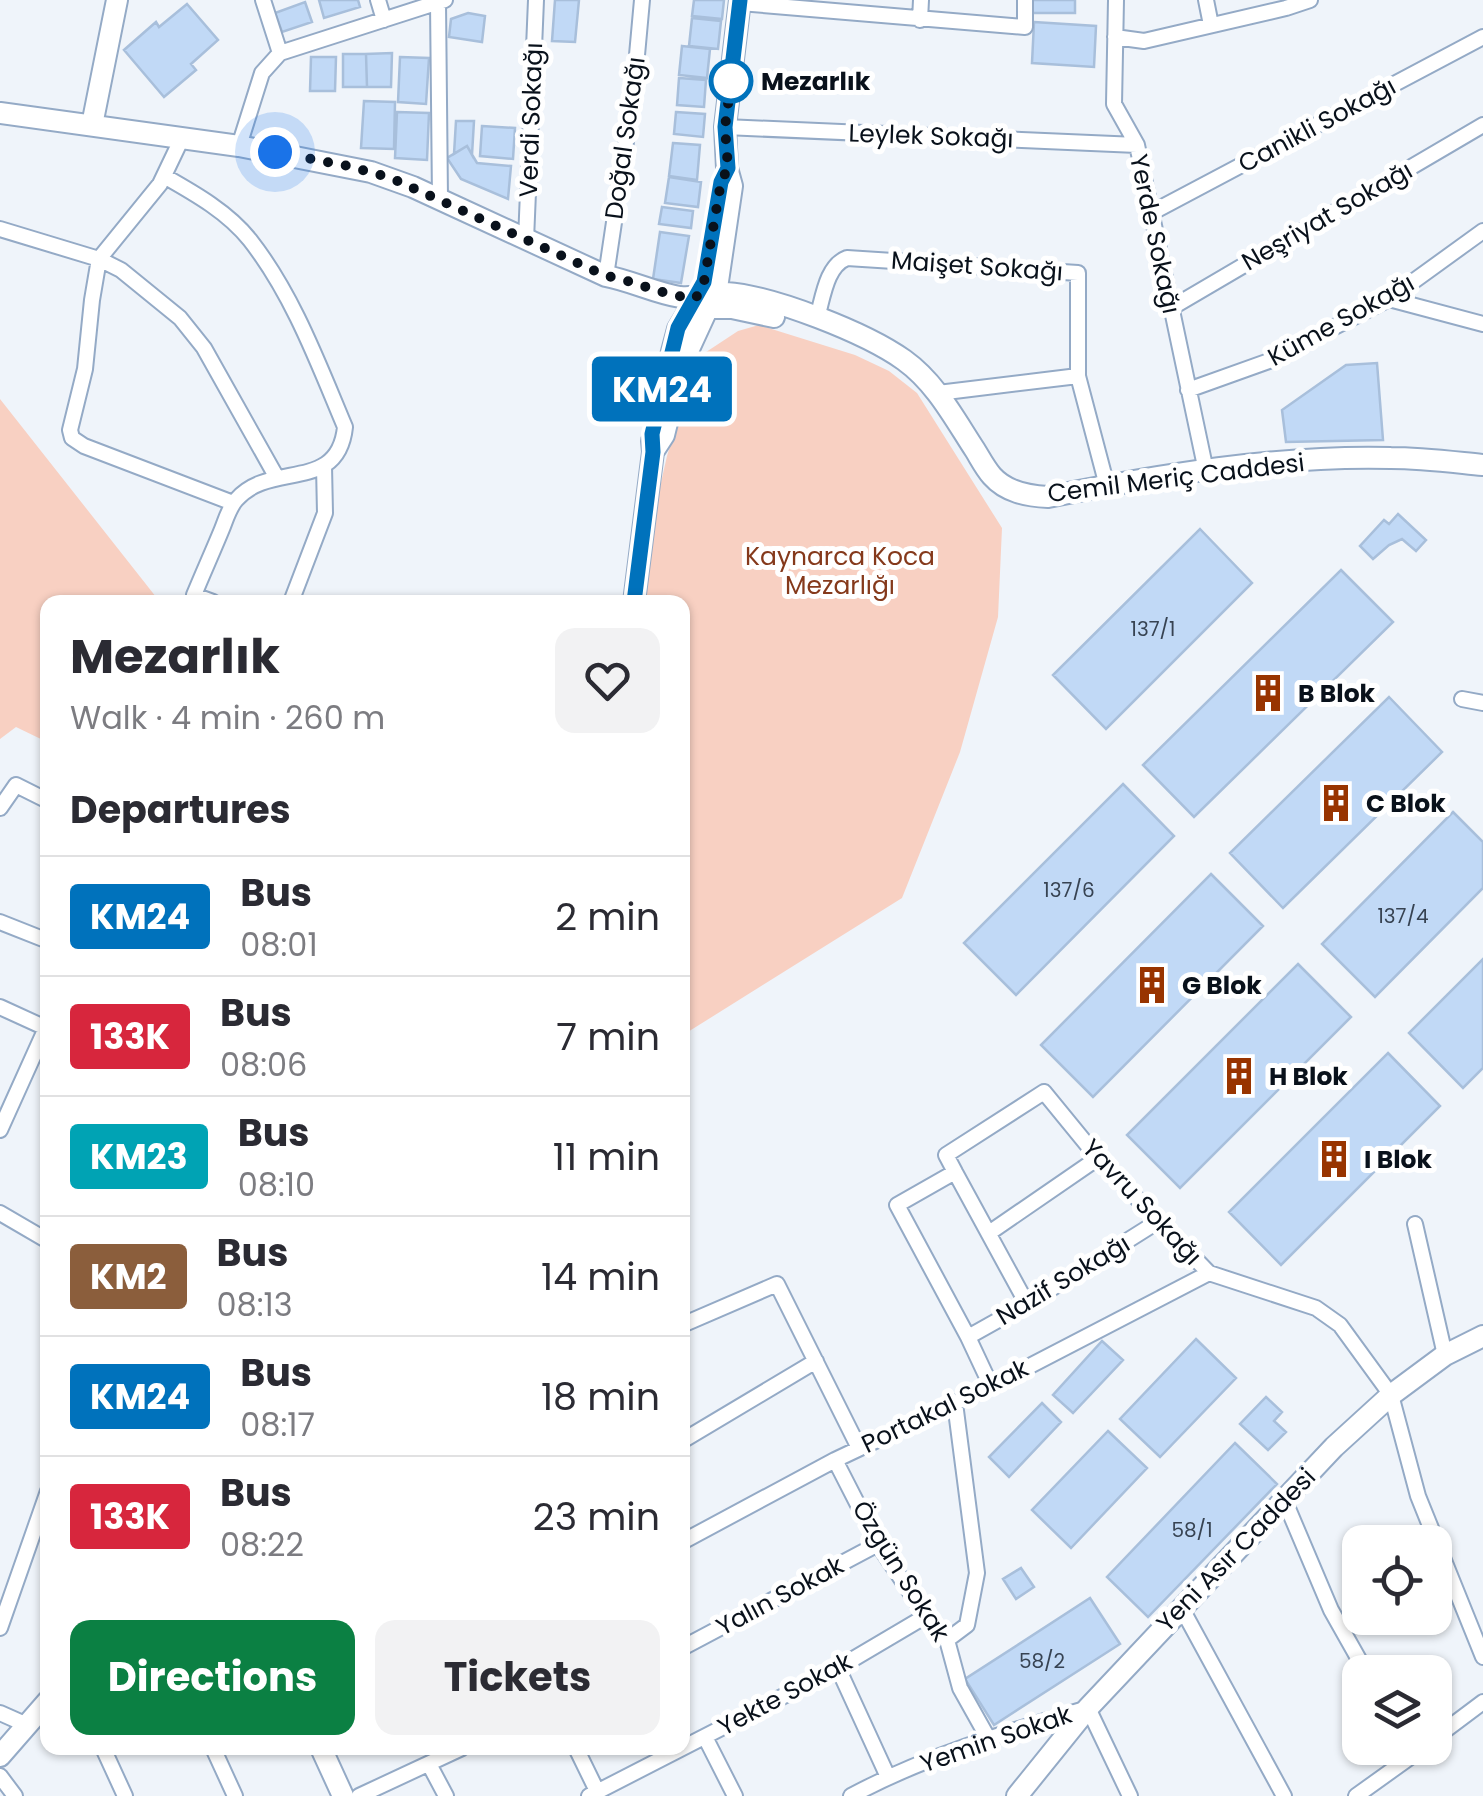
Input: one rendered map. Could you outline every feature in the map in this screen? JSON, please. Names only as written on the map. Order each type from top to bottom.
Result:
[{"type":"street","points":[[92,125],[116,0]]},
{"type":"street","points":[[263,0],[280,53]]},
{"type":"street","points":[[378,0],[384,20]]},
{"type":"street","name":"Verdi Sokağı","points":[[526,240],[536,0]]},
{"type":"street","name":"Doğal Sokağı","points":[[606,276],[634,88],[642,0]]},
{"type":"street","points":[[920,20],[921,0]]},
{"type":"street","points":[[635,595],[653,452],[664,435],[695,333],[732,186],[725,127],[740,1],[920,20],[1024,26],[1025,0]]},
{"type":"street","name":"Yerde Sokağı","points":[[1116,0],[1114,104],[1137,145],[1206,471]]},
{"type":"street","points":[[1206,0],[1211,25]]},
{"type":"street","points":[[1115,37],[1144,40],[1310,0]]},
{"type":"street","points":[[238,146],[262,73],[280,53],[442,1],[440,199]]},
{"type":"street","name":"Canikli Sokağı","points":[[1151,214],[1483,37]]},
{"type":"street","name":"Cemil Meriç Caddesi","points":[[0,113],[238,146],[371,172],[440,199],[606,276],[878,345]]},
{"type":"street","name":"Neşriyat Sokağı","points":[[1171,308],[1483,125]]},
{"type":"street","name":"Leylek Sokağı","points":[[725,127],[1137,145]]},
{"type":"street","points":[[181,140],[152,194],[99,259],[85,368],[70,430],[72,438],[93,450],[233,503]]},
{"type":"street","points":[[164,176],[206,201],[249,239],[291,306],[345,427],[338,455],[324,466],[277,478],[248,490],[233,503],[194,595]]},
{"type":"street","points":[[0,229],[99,259],[121,270],[180,318],[204,348],[277,478]]},
{"type":"street","name":"Küme Sokağı","points":[[1188,390],[1283,356],[1389,299],[1483,231]]},
{"type":"street","name":"Maişet Sokağı","points":[[817,318],[831,272],[848,258],[1078,272],[1078,376],[1107,486]]},
{"type":"street","name":"Cemil Meriç Caddesi","points":[[702,302],[751,297],[817,318],[905,361],[938,392],[992,476],[1025,495],[1048,497],[1206,471],[1296,461],[1411,458],[1483,465]]},
{"type":"street","points":[[1389,299],[1483,324]]},
{"type":"street","points":[[938,392],[1078,376]]},
{"type":"street","points":[[294,595],[325,513],[324,466]]},
{"type":"street","points":[[1462,698],[1483,703]]},
{"type":"street","points":[[0,808],[16,785],[40,797]]},
{"type":"street","points":[[0,922],[40,938]]},
{"type":"street","points":[[0,1007],[40,1025]]},
{"type":"street","points":[[0,1130],[40,1043]]},
{"type":"street","name":"Yavru Sokağı","points":[[955,1172],[946,1155],[1044,1092],[1098,1158],[1209,1273],[1316,1308],[1340,1324],[1391,1395]]},
{"type":"street","points":[[989,1233],[1098,1158]]},
{"type":"street","points":[[990,1386],[968,1337],[896,1205],[955,1172],[1028,1304]]},
{"type":"street","points":[[0,1213],[40,1236]]},
{"type":"street","name":"Nazif Sokağı","points":[[968,1337],[1157,1222]]},
{"type":"street","points":[[1416,1224],[1445,1355]]},
{"type":"street","name":"Portakal Sokak","points":[[690,1538],[835,1460],[990,1386],[1209,1273]]},
{"type":"street","points":[[690,1322],[777,1284],[859,1448]]},
{"type":"street","name":"Yeni Asır Caddesi","points":[[1027,1792],[1088,1708],[1334,1447],[1391,1395],[1445,1355],[1483,1336]]},
{"type":"street","points":[[690,1435],[816,1361]]},
{"type":"street","points":[[1391,1395],[1418,1496],[1483,1656]]},
{"type":"street","points":[[947,1640],[966,1625],[976,1573],[955,1402]]},
{"type":"street","name":"Özgün Sokak","points":[[835,1460],[878,1544],[926,1616],[947,1640],[960,1688],[988,1738]]},
{"type":"street","points":[[1284,1500],[1331,1610],[1356,1655]]},
{"type":"street","points":[[0,1628],[40,1514]]},
{"type":"street","name":"Yalın Sokak","points":[[690,1644],[878,1544]]},
{"type":"street","points":[[1181,1607],[1284,1796]]},
{"type":"street","name":"Yekte Sokak","points":[[690,1742],[838,1668],[926,1616]]},
{"type":"street","points":[[838,1668],[888,1777]]},
{"type":"street","points":[[1452,1725],[1483,1702]]},
{"type":"street","points":[[1088,1708],[1130,1796]]},
{"type":"street","name":"Yemin Sokak","points":[[850,1796],[988,1738],[1088,1708]]},
{"type":"street","points":[[0,1756],[40,1710]]},
{"type":"street","points":[[0,1712],[27,1725]]},
{"type":"street","points":[[705,1736],[735,1796]]},
{"type":"street","points":[[106,1755],[126,1796]]},
{"type":"street","points":[[216,1755],[235,1796]]},
{"type":"street","points":[[324,1755],[343,1796]]},
{"type":"street","points":[[359,1796],[448,1755]]},
{"type":"street","points":[[579,1755],[593,1794]]},
{"type":"street","name":"Yekte Sokak","points":[[593,1794],[657,1755]]},
{"type":"street","points":[[429,1764],[446,1796]]},
{"type":"street","points":[[1356,1796],[1396,1765]]},
{"type":"street","points":[[0,1776],[15,1796]]},
{"type":"green space","name":"Kaynarca Koca Mezarlığı","points":[[759,325],[855,355],[889,371],[917,393],[1002,528],[998,617],[960,752],[902,898],[690,1031],[690,595],[642,595],[648,540],[667,456],[697,358],[738,331]]},
{"type":"green space","points":[[0,399],[154,595],[40,595],[40,739],[16,727],[0,739]]},
{"type":"building","points":[[319,0],[358,0],[360,7],[324,18]]},
{"type":"building","points":[[555,0],[579,0],[575,42],[552,41]]},
{"type":"building","points":[[694,0],[724,0],[722,19],[692,16]]},
{"type":"building","points":[[1032,0],[1075,0],[1075,13],[1032,13]]},
{"type":"building","points":[[305,2],[312,22],[282,32],[275,13]]},
{"type":"building","points":[[187,4],[218,40],[191,64],[196,70],[164,97],[124,50],[156,22],[159,27]]},
{"type":"building","points":[[468,13],[485,16],[482,42],[449,37],[451,19]]},
{"type":"building","points":[[692,18],[721,21],[718,49],[689,46]]},
{"type":"building","points":[[1034,22],[1096,26],[1094,67],[1032,63]]},
{"type":"building","points":[[682,46],[710,49],[707,78],[679,75]]},
{"type":"building","points":[[392,53],[391,87],[367,87],[366,54]]},
{"type":"building","points":[[343,54],[366,54],[367,87],[343,87]]},
{"type":"building","points":[[311,57],[336,57],[335,91],[310,91]]},
{"type":"building","points":[[400,57],[429,58],[426,104],[398,102]]},
{"type":"building","points":[[679,78],[706,80],[704,107],[677,105]]},
{"type":"building","points":[[364,101],[395,102],[394,149],[361,148]]},
{"type":"building","points":[[397,112],[429,113],[427,160],[395,158]]},
{"type":"building","points":[[676,112],[705,114],[703,137],[674,134]]},
{"type":"building","points":[[456,121],[474,121],[472,155],[467,146],[454,154]]},
{"type":"building","points":[[482,126],[515,128],[513,159],[480,156]]},
{"type":"building","points":[[673,143],[700,145],[697,180],[669,176]]},
{"type":"building","points":[[467,146],[477,163],[511,166],[508,199],[461,179],[447,158]]},
{"type":"building","points":[[669,177],[701,182],[698,207],[665,203]]},
{"type":"building","points":[[662,207],[693,211],[691,228],[659,224]]},
{"type":"building","points":[[660,232],[689,236],[681,283],[653,279]]},
{"type":"building","points":[[1377,363],[1383,440],[1286,442],[1282,410],[1346,365]]},
{"type":"building","points":[[1398,514],[1426,540],[1416,551],[1402,539],[1373,559],[1360,546],[1384,520],[1389,524]]},
{"type":"building","points":[[1200,529],[1252,583],[1106,729],[1053,675]]},
{"type":"building","name":"B Blok","points":[[1341,570],[1393,622],[1194,817],[1143,765]]},
{"type":"building","name":"C Blok","points":[[1389,697],[1442,752],[1283,908],[1230,853]]},
{"type":"building","points":[[1123,784],[1174,836],[1016,995],[964,943]]},
{"type":"building","points":[[1453,812],[1483,842],[1483,888],[1375,997],[1322,944]]},
{"type":"building","name":"G Blok","points":[[1211,874],[1263,926],[1093,1097],[1041,1045]]},
{"type":"building","points":[[1483,959],[1483,1068],[1463,1088],[1409,1033]]},
{"type":"building","name":"H Blok","points":[[1298,964],[1351,1017],[1180,1188],[1127,1135]]},
{"type":"building","name":"I Blok","points":[[1388,1053],[1440,1106],[1281,1265],[1229,1212]]},
{"type":"building","points":[[1196,1339],[1236,1378],[1160,1457],[1120,1419]]},
{"type":"building","points":[[1102,1341],[1123,1360],[1073,1413],[1053,1395]]},
{"type":"building","points":[[1266,1397],[1282,1412],[1274,1421],[1286,1432],[1268,1450],[1240,1424]]},
{"type":"building","points":[[1042,1403],[1061,1422],[1009,1477],[989,1457]]},
{"type":"building","points":[[1108,1431],[1147,1468],[1071,1548],[1032,1510]]},
{"type":"building","points":[[1235,1443],[1277,1484],[1148,1617],[1107,1577]]},
{"type":"building","points":[[1021,1568],[1034,1587],[1016,1599],[1003,1579]]},
{"type":"building","points":[[1090,1598],[1120,1644],[994,1725],[965,1679]]},
{"type":"bus line","name":"KM24","points":[[635,595],[652,434],[678,328],[704,282],[721,182],[728,168],[725,127],[740,0]]},
{"type":"place","name":"Mezarlık","points":[[731,81]]},
{"type":"place","name":"B Blok","points":[[1268,693]]},
{"type":"place","name":"C Blok","points":[[1336,803]]},
{"type":"place","name":"G Blok","points":[[1152,985]]},
{"type":"place","name":"H Blok","points":[[1239,1076]]},
{"type":"place","name":"I Blok","points":[[1334,1159]]},
{"type":"route","points":[[275,152],[391,178],[606,276],[696,298],[704,282],[721,182],[728,168],[725,127],[731,81]]}]
